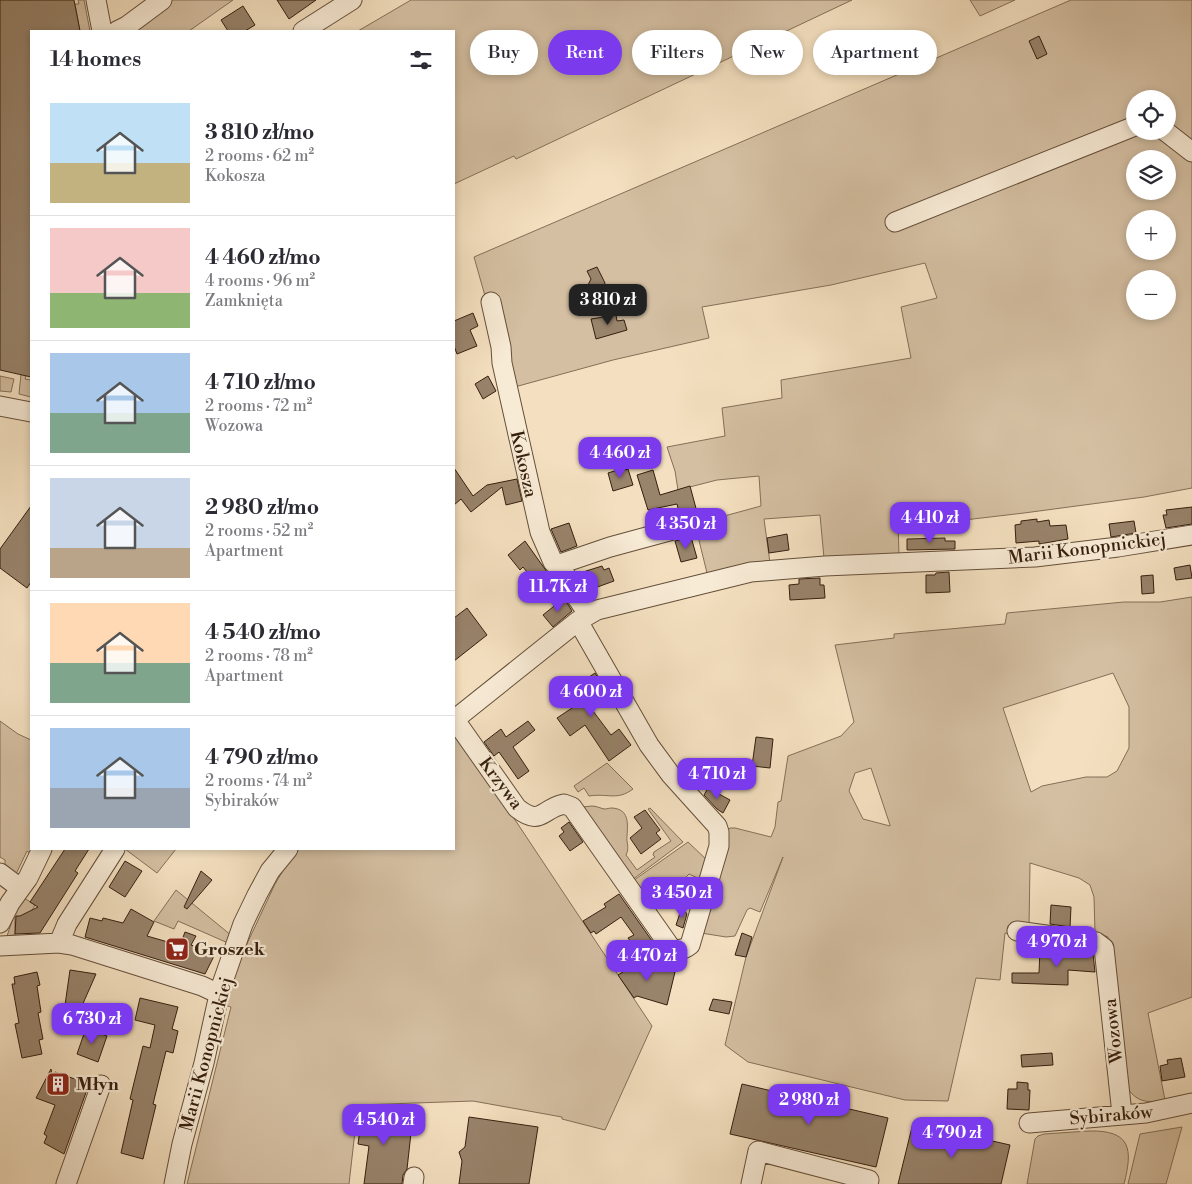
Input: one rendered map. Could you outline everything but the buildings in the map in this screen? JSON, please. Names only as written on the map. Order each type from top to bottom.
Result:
[{"type":"street","points":[[96,0],[102,30]]},
{"type":"street","points":[[119,30],[162,0]]},
{"type":"street","points":[[305,30],[352,0]]},
{"type":"street","points":[[895,222],[1126,130]]},
{"type":"street","points":[[1176,140],[1192,152]]},
{"type":"street","name":"Kokosza","points":[[491,302],[501,347],[502,363],[540,532],[553,562],[565,574],[583,618]]},
{"type":"street","points":[[0,406],[30,412]]},
{"type":"street","points":[[559,568],[563,563],[610,547],[713,519]]},
{"type":"street","name":"Marii Konopnickiej","points":[[455,719],[583,618],[597,610],[751,572],[825,566],[1035,557],[1118,547],[1192,535]]},
{"type":"street","name":"Krzywa","points":[[455,721],[517,808],[526,815],[536,816],[558,805],[564,804],[572,807],[671,948],[676,950],[686,949],[690,945],[719,846],[719,832],[717,826],[671,775],[649,745],[583,618]]},
{"type":"street","points":[[0,923],[10,903],[28,878],[42,850]]},
{"type":"street","points":[[59,943],[67,924],[114,850]]},
{"type":"street","name":"Marii Konopnickiej","points":[[174,1184],[219,994],[243,924],[270,871],[287,850]]},
{"type":"street","points":[[0,873],[20,888]]},
{"type":"street","name":"Wozowa","points":[[1017,931],[1096,942],[1104,948],[1122,1114]]},
{"type":"street","points":[[0,946],[59,943],[75,945],[202,986],[219,994]]},
{"type":"street","points":[[66,1184],[101,1085]]},
{"type":"street","name":"Sybiraków","points":[[1029,1123],[1146,1113],[1192,1103]]},
{"type":"street","points":[[751,1184],[758,1151],[869,1180],[868,1184]]},
{"type":"shaded area","points":[[78,0],[84,0],[90,30],[80,30],[75,4],[79,4]]},
{"type":"shaded area","points":[[170,0],[233,0],[190,30],[130,30]]},
{"type":"shaded area","points":[[411,0],[852,0],[789,30],[732,30],[732,57],[722,62],[722,30],[632,30],[632,75],[694,75],[516,159],[514,156],[455,184],[455,30],[360,30]]},
{"type":"shaded area","points":[[970,0],[1015,0],[980,16]]},
{"type":"shaded area","points":[[1071,0],[1192,0],[1192,488],[1144,497],[956,521],[898,521],[899,556],[824,558],[820,515],[764,519],[770,563],[707,573],[695,524],[761,506],[759,476],[717,480],[678,490],[675,471],[667,447],[725,436],[722,408],[782,398],[781,380],[911,358],[901,307],[937,298],[925,263],[831,285],[702,307],[709,338],[613,360],[511,388],[474,257],[897,75],[937,75],[937,58]]},
{"type":"shaded area","points":[[21,374],[26,375],[25,379],[30,380],[30,397],[19,394]]},
{"type":"shaded area","points":[[0,376],[14,379],[11,392],[0,391]]},
{"type":"shaded area","points":[[1192,597],[1192,997],[1148,1013],[1165,1100],[1144,1101],[1132,1094],[1128,1089],[1108,937],[1095,932],[1094,897],[1090,885],[1079,878],[1030,863],[1029,928],[1015,935],[1005,933],[1000,980],[976,978],[948,1101],[905,1100],[748,1062],[725,1045],[746,957],[783,857],[760,912],[750,908],[747,910],[735,936],[726,937],[701,933],[727,831],[730,828],[735,828],[771,837],[775,827],[778,802],[781,801],[788,756],[841,736],[854,722],[835,645],[894,638],[894,634],[1005,624],[1007,613],[1124,602],[1160,602]],"holes":[[[1113,673],[1129,707],[1129,748],[1117,771],[1107,777],[1086,777],[1042,786],[1031,792],[1003,708]],[[871,768],[890,825],[890,826],[863,819],[849,791],[855,773]]]},
{"type":"shaded area","points":[[0,721],[18,734],[30,740],[30,850],[38,850],[34,857],[27,851],[16,874],[5,867],[5,860],[0,857]]},
{"type":"shaded area","points":[[455,732],[458,734],[652,1026],[605,1130],[562,1119],[562,1117],[473,1101],[358,1105],[349,1184],[187,1184],[231,1007],[224,1005],[230,980],[275,884],[290,859],[298,850],[455,850]]},
{"type":"shaded area","points":[[607,763],[633,789],[617,796],[589,796],[584,788],[578,792],[574,786]]},
{"type":"shaded area","points":[[592,806],[622,811],[626,818],[627,826],[628,850],[626,855],[637,870],[655,857],[653,855],[654,852],[671,841],[648,809],[650,808],[683,842],[632,880],[582,807]]},
{"type":"shaded area","points":[[688,842],[709,862],[704,881],[689,874],[662,900],[659,895],[645,904],[630,883]]},
{"type":"shaded area","points":[[126,850],[175,850],[157,873]]},
{"type":"shaded area","points":[[176,890],[232,936],[228,943],[178,921],[174,929],[154,921]]},
{"type":"shaded area","points":[[24,898],[35,905],[27,914],[15,917],[15,935],[7,936],[14,915]]},
{"type":"shaded area","points":[[1182,1127],[1166,1184],[1128,1184],[1140,1134]]},
{"type":"shaded area","points":[[1089,1131],[1113,1134],[1121,1138],[1126,1144],[1128,1161],[1124,1184],[1027,1184],[1035,1139],[1038,1136]]},
{"type":"place","name":"Groszek","points":[[177,949]]},
{"type":"place","name":"Młyn","points":[[58,1084]]}]
